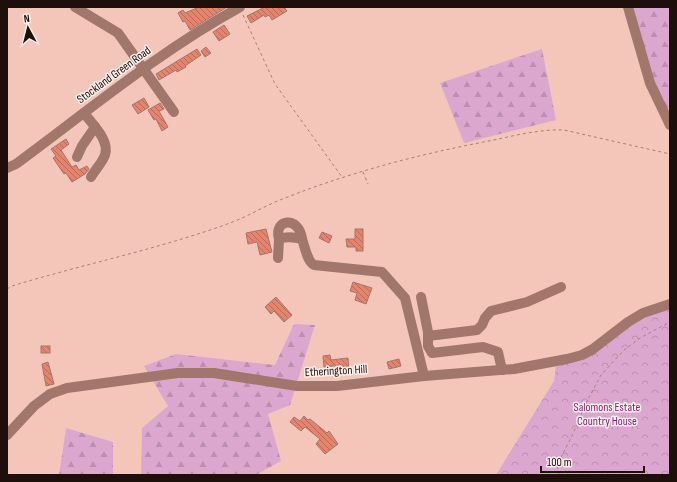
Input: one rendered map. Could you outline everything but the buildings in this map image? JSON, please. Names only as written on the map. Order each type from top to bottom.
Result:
[{"type":"street","points":[[75,7],[118,33],[174,112]]},
{"type":"street","points":[[628,7],[650,82],[670,125]]},
{"type":"street","name":"Stockland Green Road","points":[[7,168],[16,164],[143,68],[237,8]]},
{"type":"street","points":[[84,113],[106,146],[105,155],[91,177]]},
{"type":"street","points":[[77,157],[82,146],[95,128]]},
{"type":"street","points":[[278,258],[279,240],[277,234],[279,227],[283,224],[290,223],[296,224],[299,228],[309,260],[314,266],[382,272],[405,298],[424,376]]},
{"type":"street","points":[[428,336],[477,330],[491,311],[527,302],[561,287]]},
{"type":"street","points":[[420,297],[428,336],[428,346],[432,353],[483,347],[498,352],[502,370]]},
{"type":"street","name":"Etherington Hill","points":[[7,435],[34,406],[50,394],[67,388],[178,373],[214,373],[303,386],[337,386],[424,376],[502,370],[582,355],[593,349],[628,322],[643,314],[670,304]]},
{"type":"path","points":[[237,8],[275,84],[342,178]]},
{"type":"path","points":[[7,289],[47,275],[178,240],[231,222],[284,198],[342,178],[424,155],[471,144],[555,130],[564,130],[670,154]]},
{"type":"path","points":[[363,172],[368,184]]},
{"type":"path","points":[[559,475],[557,465],[601,375],[622,351],[640,338],[670,322]]},
{"type":"green space","points":[[630,7],[670,7],[670,108],[667,113],[635,35]]},
{"type":"green space","points":[[542,49],[556,120],[464,143],[440,83]]},
{"type":"green space","name":"Salomons Estate Country House","points":[[670,308],[670,475],[496,475],[554,381],[556,365],[637,320]]},
{"type":"green space","points":[[294,324],[315,325],[290,405],[268,414],[281,461],[256,475],[141,475],[142,428],[168,406],[144,366],[176,354],[275,365]]},
{"type":"green space","points":[[66,428],[113,442],[113,475],[59,475]]}]
